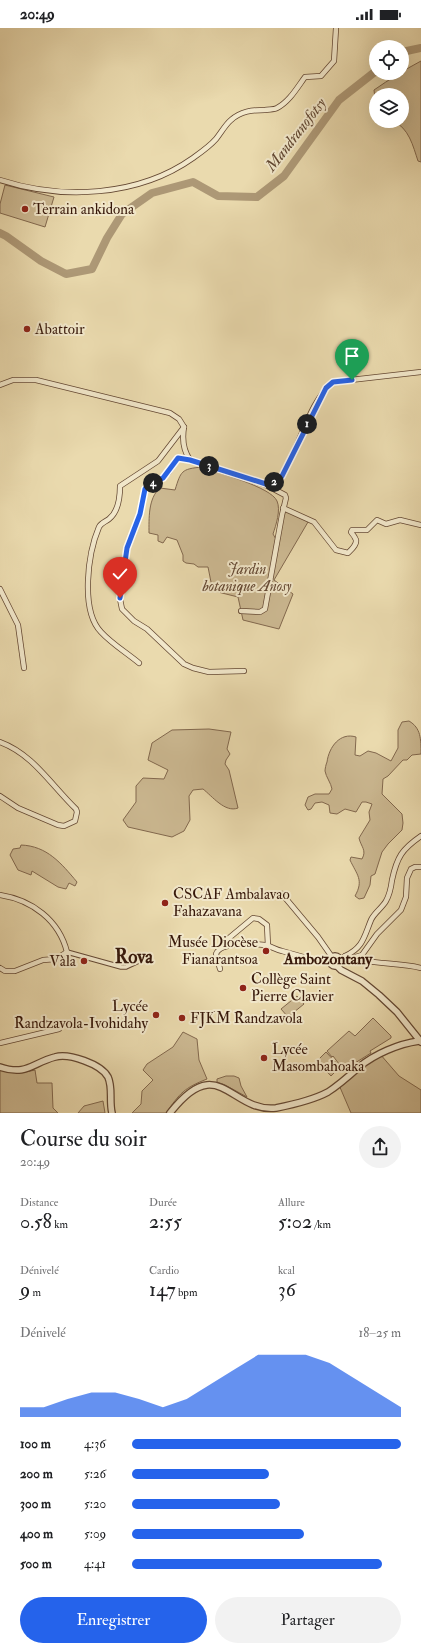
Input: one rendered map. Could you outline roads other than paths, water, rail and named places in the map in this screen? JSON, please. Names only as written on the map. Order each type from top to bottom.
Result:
[{"type":"street","points":[[0,180],[16,185],[74,193],[128,186],[161,177],[198,154],[214,140],[231,120],[246,111],[276,109],[287,101],[305,77],[321,76],[334,62],[336,28]]},
{"type":"street","points":[[266,484],[276,482],[282,476],[317,404],[326,388],[333,382],[421,372]]},
{"type":"street","points":[[0,385],[13,380],[36,380],[170,414],[179,419],[184,427],[182,438],[186,454],[190,460]]},
{"type":"street","points":[[139,663],[101,632],[96,624],[90,604],[89,568],[94,541],[100,524],[109,519],[114,513],[120,498],[120,486],[162,457],[184,427]]},
{"type":"street","points":[[241,612],[260,612],[265,609],[286,498],[285,495],[266,484],[190,460],[178,458],[163,478],[149,485],[145,489],[140,514],[127,548],[120,604],[122,609],[134,622],[147,629],[184,664],[192,668],[209,672],[244,671]]},
{"type":"street","points":[[283,508],[314,522],[336,550],[348,553],[353,549],[356,542],[356,538],[351,532],[352,530],[367,530],[377,520],[386,524],[400,520],[421,525]]},
{"type":"street","points":[[0,589],[18,625],[24,668]]},
{"type":"street","points":[[0,742],[13,747],[26,756],[76,808],[78,812],[77,817],[71,824],[58,825],[18,808],[0,796]]},
{"type":"street","points":[[337,966],[343,958],[353,953],[359,947],[372,918],[386,902],[390,893],[396,862],[401,853],[421,836]]},
{"type":"street","points":[[352,958],[362,954],[377,934],[401,910],[406,901],[407,878],[409,873],[415,867],[421,867]]},
{"type":"street","points":[[282,894],[319,938],[333,966],[337,966],[341,970],[362,981],[379,995],[397,1012],[420,1042]]},
{"type":"street","points":[[0,895],[20,901],[42,912],[55,927],[67,952]]},
{"type":"street","points":[[228,946],[229,938],[252,918],[256,918],[267,925],[268,946]]},
{"type":"street","points":[[220,969],[216,954],[218,950],[222,946],[242,945],[268,946],[304,958],[331,960],[337,956],[365,962],[391,963],[421,968]]},
{"type":"street","points":[[0,968],[5,971],[15,971],[43,960],[56,959],[67,952],[121,967],[135,964],[141,960]]},
{"type":"street","points":[[0,1043],[59,1029]]},
{"type":"street","points":[[170,1113],[182,1098],[194,1089],[202,1086],[217,1087],[247,1103],[266,1108],[275,1108],[311,1098],[326,1093],[339,1085],[370,1059],[404,1044],[420,1042]]},
{"type":"street","points":[[0,1067],[8,1070],[23,1070],[35,1067],[56,1056],[63,1056],[91,1063],[100,1068],[108,1077],[110,1084],[112,1113]]},
{"type":"waterway","name":"Mandranofotsy","points":[[409,51],[421,48]]},
{"type":"waterway","name":"Mandranofotsy","points":[[0,233],[41,261],[66,274],[92,269],[107,238],[122,214],[152,193],[193,182],[218,196],[257,197],[284,176],[339,100],[369,76]]},
{"type":"place","name":"Terrain ankidona","points":[[25,209]]},
{"type":"place","name":"Abattoir","points":[[27,329]]},
{"type":"place","name":"CSCAF Ambalavao Fahazavana","points":[[165,903]]},
{"type":"place","name":"Musée Diocèse Fianarantsoa","points":[[266,951]]},
{"type":"place","name":"Vàla","points":[[84,961]]},
{"type":"place","name":"Collège Saint Pierre Clavier","points":[[243,988]]},
{"type":"place","name":"Lycée Randzavola-Ivohidahy","points":[[156,1015]]},
{"type":"place","name":"FJKM Randzavola","points":[[182,1018]]},
{"type":"place","name":"Lycée Masombahoaka","points":[[264,1058]]},
{"type":"district","name":"Rova","points":[[134,956]]},
{"type":"district","name":"Ambozontany","points":[[328,958]]},
{"type":"park label","name":"Jardin botanique Anosy","points":[[247,578]]}]
